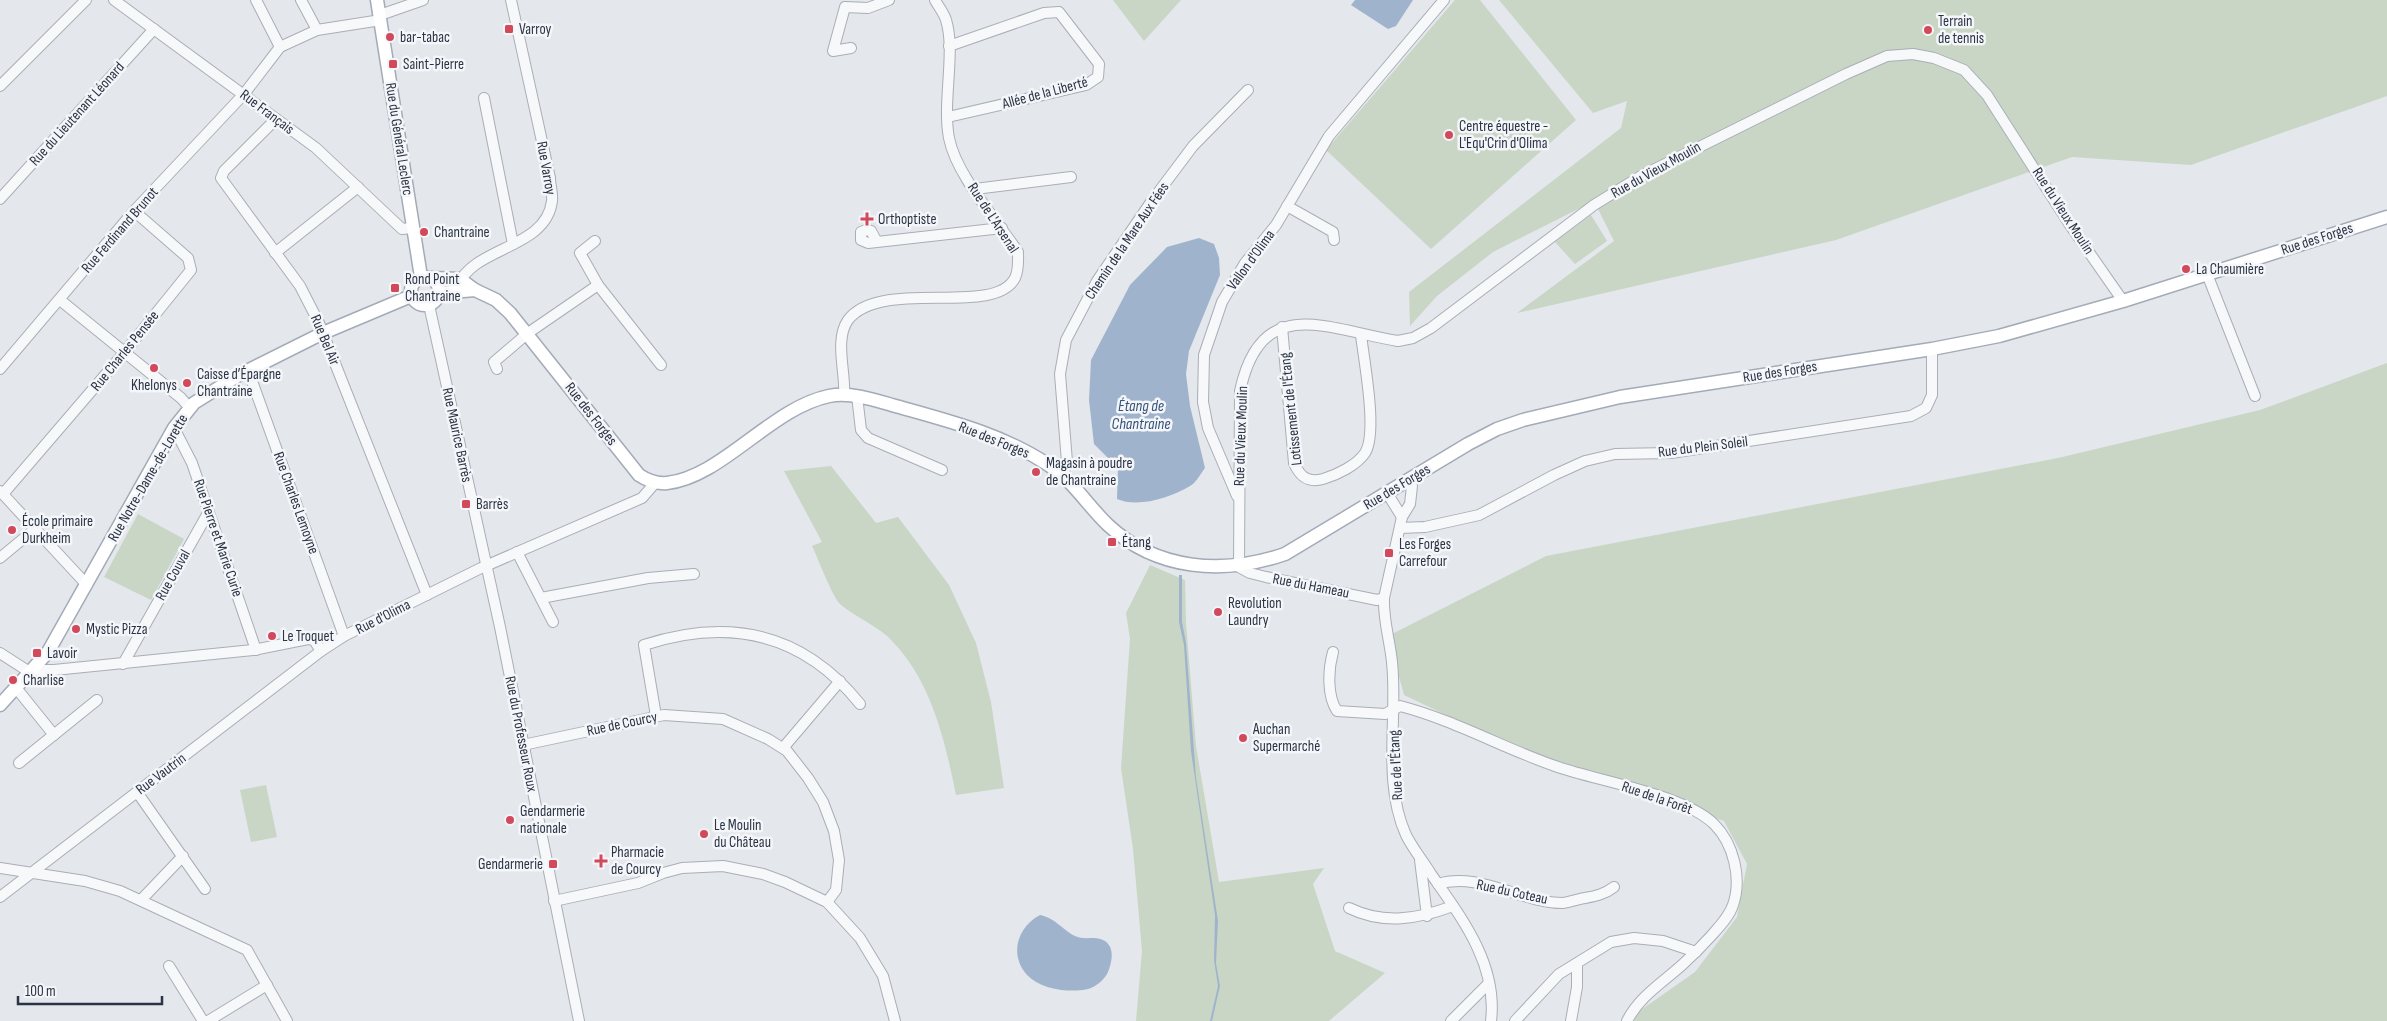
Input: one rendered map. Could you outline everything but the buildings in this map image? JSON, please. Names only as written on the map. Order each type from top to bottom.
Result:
[{"type":"main road","name":"Rue du Général Leclerc","points":[[377,0],[413,228],[427,278]]},
{"type":"main road","name":"Rue des Forges","points":[[458,285],[475,290],[496,300],[528,333],[639,475],[655,483],[675,482],[694,475],[791,412],[810,402],[844,395],[857,396],[964,426],[999,438],[1035,456],[1063,476],[1108,525],[1129,542],[1147,552],[1172,562],[1197,566],[1239,567],[1285,554],[1468,444],[1497,429],[1545,414],[1620,397],[1999,336],[2123,301],[2387,217]]},
{"type":"main road","points":[[427,278],[458,285],[440,293],[436,300],[429,305],[418,303],[412,296],[412,284],[427,278]]},
{"type":"main road","points":[[427,278],[438,284],[440,293]]},
{"type":"main road","name":"Rue Notre-Dame-de-Lorette","points":[[0,705],[33,672],[48,652],[174,428],[189,407],[248,370],[323,333],[412,296]]},
{"type":"street","points":[[0,86],[86,0]]},
{"type":"street","name":"Rue Français","points":[[114,0],[316,148],[402,229],[413,228]]},
{"type":"street","points":[[256,0],[280,47],[317,30],[380,17],[423,0]]},
{"type":"street","points":[[301,0],[317,30]]},
{"type":"street","name":"Rue Varroy","points":[[458,285],[467,269],[531,234],[543,221],[552,200],[548,170],[511,0]]},
{"type":"street","points":[[850,48],[833,51],[845,7],[868,8],[888,0]]},
{"type":"street","name":"Rue de L'Arsenal","points":[[844,395],[845,379],[842,336],[848,320],[865,306],[886,300],[991,295],[1008,287],[1015,278],[1018,266],[1018,252],[955,159],[949,138],[949,46],[946,19],[935,0]]},
{"type":"street","name":"Vallon d'Olima","points":[[1239,567],[1239,499],[1208,428],[1203,402],[1204,355],[1222,302],[1245,263],[1276,225],[1328,136],[1444,0]]},
{"type":"street","name":"Allée de la Liberté","points":[[948,117],[1086,85],[1098,77],[1099,64],[1059,12],[1044,13],[949,46]]},
{"type":"street","name":"Rue du Lieutenant Léonard","points":[[0,199],[154,30]]},
{"type":"street","name":"Rue Ferdinand Brunot","points":[[0,369],[134,211],[244,94],[280,47]]},
{"type":"street","name":"Rue du Vieux Moulin","points":[[1239,499],[1240,391],[1245,368],[1260,342],[1282,327],[1306,323],[1398,341],[1413,338],[1431,328],[1594,206],[1641,176],[1846,74],[1887,56],[1913,54],[1934,58],[1964,70],[1987,95],[2070,224],[2123,301]]},
{"type":"street","name":"Chemin de la Mare Aux Fées","points":[[1063,476],[1067,462],[1060,374],[1066,340],[1098,281],[1151,202],[1194,146],[1248,90]]},
{"type":"street","points":[[484,98],[513,244]]},
{"type":"street","name":"Rue Bel Air","points":[[276,119],[224,171],[221,178],[300,286],[323,333],[426,595]]},
{"type":"street","points":[[976,189],[1071,177]]},
{"type":"street","points":[[275,254],[358,187]]},
{"type":"street","points":[[1287,206],[1333,232],[1334,240]]},
{"type":"street","name":"Rue Charles Pensée","points":[[2,492],[124,354],[190,270],[188,258],[134,211]]},
{"type":"street","points":[[877,242],[1002,228]]},
{"type":"street","points":[[595,241],[580,252],[598,285],[661,365]]},
{"type":"street","points":[[2207,274],[2255,396]]},
{"type":"street","points":[[497,369],[494,362],[528,333],[598,285]]},
{"type":"street","points":[[60,300],[124,354],[181,398],[189,407]]},
{"type":"street","name":"Rue Maurice Barrès","points":[[429,305],[486,566]]},
{"type":"street","name":"Lotissement de l'Étang","points":[[1282,327],[1294,463],[1299,474],[1306,480],[1318,480],[1336,475],[1364,454],[1370,443],[1371,425],[1362,335]]},
{"type":"street","name":"Rue du Plein Soleil","points":[[1400,528],[1425,527],[1479,515],[1554,475],[1586,461],[1615,454],[1671,453],[1911,416],[1926,408],[1932,395],[1932,348]]},
{"type":"street","name":"Rue Charles Lemoyne","points":[[248,370],[344,636]]},
{"type":"street","points":[[857,396],[861,430],[868,438],[942,470]]},
{"type":"street","name":"Rue Pierre et Marie Curie","points":[[174,428],[192,463],[256,650]]},
{"type":"street","name":"Rue de l'Étang","points":[[1410,479],[1412,486],[1410,504],[1402,517],[1384,598],[1392,662],[1394,780],[1398,807],[1406,835],[1468,928],[1483,959],[1492,1002],[1491,1021]]},
{"type":"street","name":"Rue d'Olima","points":[[321,650],[344,636],[486,566],[642,498],[655,483]]},
{"type":"street","points":[[2,492],[87,585]]},
{"type":"street","points":[[1387,493],[1402,517]]},
{"type":"street","name":"Rue Couval","points":[[123,664],[208,513]]},
{"type":"street","points":[[0,558],[35,529]]},
{"type":"street","points":[[517,552],[553,622]]},
{"type":"street","name":"Rue du Professeur Roux","points":[[486,566],[579,1021]]},
{"type":"street","name":"Rue du Hameau","points":[[1239,567],[1250,573],[1266,577],[1378,600],[1384,598]]},
{"type":"street","points":[[540,598],[648,578],[694,574]]},
{"type":"street","points":[[656,716],[644,645],[710,631],[748,633],[780,643],[815,660],[840,681],[860,704]]},
{"type":"street","points":[[0,653],[33,672],[256,650],[308,639],[314,640],[321,650]]},
{"type":"street","name":"Rue Vautrin","points":[[0,897],[321,650]]},
{"type":"street","name":"Rue de la Forêt","points":[[1333,652],[1330,663],[1331,702],[1337,711],[1385,714],[1400,706],[1429,714],[1556,767],[1693,810],[1714,824],[1728,844],[1735,863],[1736,884],[1733,905],[1725,919],[1696,952],[1639,1002],[1627,1021]]},
{"type":"street","points":[[782,748],[840,681]]},
{"type":"street","points":[[17,689],[54,735]]},
{"type":"street","points":[[19,763],[97,700]]},
{"type":"street","name":"Rue de Courcy","points":[[523,745],[656,716],[724,719],[782,748],[808,778],[823,802],[834,831],[839,860],[836,890],[827,902]]},
{"type":"street","points":[[137,792],[205,889]]},
{"type":"street","points":[[141,900],[183,856]]},
{"type":"street","points":[[1420,857],[1427,916]]},
{"type":"street","points":[[554,901],[638,883],[682,868],[722,866],[763,874],[827,902],[860,938],[883,976],[894,1021]]},
{"type":"street","points":[[0,868],[85,881],[141,900],[247,950],[287,1021]]},
{"type":"street","name":"Rue du Coteau","points":[[1438,884],[1451,880],[1504,889],[1541,900],[1563,903],[1605,894],[1614,887]]},
{"type":"street","points":[[1349,908],[1362,915],[1392,920],[1427,916],[1453,906]]},
{"type":"street","points":[[1515,1021],[1559,974],[1612,942],[1634,938],[1662,941],[1696,952]]},
{"type":"street","points":[[1571,1021],[1578,987],[1577,964]]},
{"type":"street","points":[[169,966],[203,1021]]},
{"type":"street","points":[[1450,1021],[1489,983]]},
{"type":"street","points":[[208,1021],[266,984]]},
{"type":"green space","points":[[1113,0],[1181,0],[1144,41]]},
{"type":"green space","name":"Centre équestre - L'Equ'Crin d'Olima","points":[[1455,0],[1480,0],[1576,120],[1431,249],[1326,150]]},
{"type":"green space","points":[[1499,0],[2387,0],[2387,96],[2191,165],[2072,157],[1836,240],[1517,313],[1614,241],[1594,201],[1493,252],[1437,296],[1410,326],[1409,292],[1621,128],[1627,101],[1593,113]]},
{"type":"green space","points":[[1591,215],[1607,241],[1575,264],[1555,242]]},
{"type":"green space","points":[[2387,363],[2387,1021],[1634,1021],[1638,1012],[1695,972],[1737,917],[1747,864],[1724,821],[1541,760],[1404,695],[1388,636],[1546,556],[2058,458],[2260,410]]},
{"type":"green space","points":[[831,466],[876,523],[898,517],[949,585],[976,643],[991,702],[1004,788],[956,795],[942,734],[918,676],[906,658],[887,636],[840,604],[833,593],[812,546],[822,542],[784,471]]},
{"type":"green space","points":[[138,514],[184,539],[151,600],[104,577]]},
{"type":"green space","points":[[1150,565],[1185,580],[1186,623],[1196,746],[1219,882],[1324,868],[1313,884],[1335,951],[1385,973],[1329,1021],[1136,1021],[1142,951],[1133,849],[1121,768],[1130,639],[1126,613]]},
{"type":"green space","points":[[266,785],[277,837],[251,842],[240,790]]},
{"type":"water","points":[[1355,0],[1413,0],[1396,26],[1388,29],[1351,5]]},
{"type":"water","name":"Étang de Chantraine","points":[[1199,238],[1214,244],[1219,258],[1220,275],[1189,351],[1186,374],[1190,406],[1205,468],[1192,485],[1164,498],[1144,502],[1125,502],[1117,499],[1118,468],[1094,444],[1089,400],[1091,360],[1130,285],[1167,247]]},
{"type":"water","points":[[1179,575],[1182,575],[1182,622],[1186,643],[1196,778],[1218,921],[1216,963],[1220,986],[1212,1021],[1210,1021],[1218,986],[1214,960],[1215,915],[1191,751],[1184,645],[1179,622]]},
{"type":"water","points":[[1040,915],[1051,919],[1075,936],[1101,939],[1109,945],[1112,955],[1110,966],[1107,975],[1100,982],[1088,989],[1073,991],[1048,987],[1027,975],[1018,959],[1018,942],[1026,927]]},
{"type":"place","name":"Varroy","points":[[509,29]]},
{"type":"place","name":"Terrain de tennis","points":[[1928,30]]},
{"type":"place","name":"bar-tabac","points":[[390,37]]},
{"type":"place","name":"Saint-Pierre","points":[[393,64]]},
{"type":"place","name":"Centre équestre - L'Equ'Crin d'Olima","points":[[1449,135]]},
{"type":"place","name":"Orthoptiste","points":[[867,219]]},
{"type":"place","name":"Chantraine","points":[[424,232]]},
{"type":"place","name":"La Chaumière","points":[[2186,269]]},
{"type":"place","name":"Rond Point Chantraine","points":[[395,288]]},
{"type":"place","name":"Khelonys","points":[[154,368]]},
{"type":"place","name":"Caisse d’Épargne Chantraine","points":[[187,383]]},
{"type":"place","name":"Magasin à poudre de Chantraine","points":[[1036,472]]},
{"type":"place","name":"Barrès","points":[[466,504]]},
{"type":"place","name":"École primaire Durkheim","points":[[12,530]]},
{"type":"place","name":"Étang","points":[[1112,542]]},
{"type":"place","name":"Les Forges Carrefour","points":[[1389,553]]},
{"type":"place","name":"Revolution Laundry","points":[[1218,612]]},
{"type":"place","name":"Mystic Pizza","points":[[76,629]]},
{"type":"place","name":"Le Troquet","points":[[272,636]]},
{"type":"place","name":"Lavoir","points":[[37,653]]},
{"type":"place","name":"Charlise","points":[[13,680]]},
{"type":"place","name":"Auchan Supermarché","points":[[1243,738]]},
{"type":"place","name":"Gendarmerie nationale","points":[[510,820]]},
{"type":"place","name":"Le Moulin du Château","points":[[704,834]]},
{"type":"place","name":"Pharmacie de Courcy","points":[[601,861]]},
{"type":"place","name":"Gendarmerie","points":[[553,864]]}]
